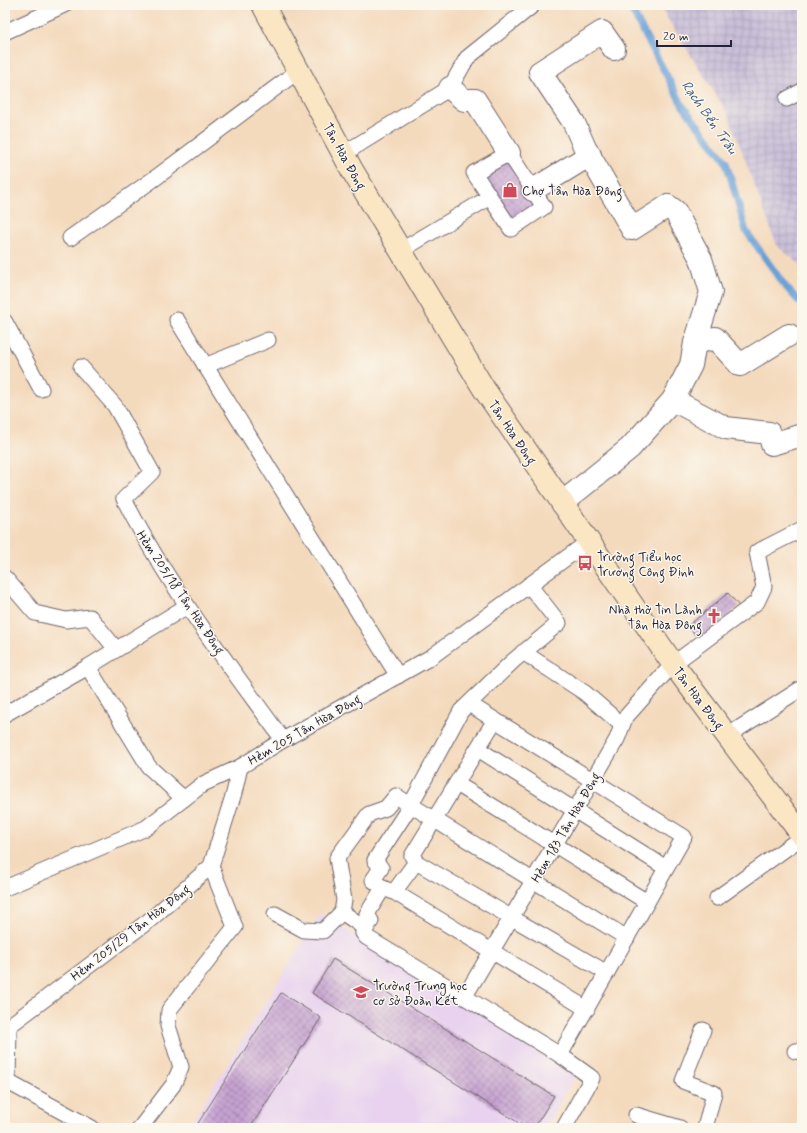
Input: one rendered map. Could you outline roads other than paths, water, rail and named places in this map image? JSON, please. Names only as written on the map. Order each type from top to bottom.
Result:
[{"type":"street","name":"Tân Hòa Đông","points":[[263,5],[343,154],[484,389],[588,542],[674,664],[802,836]]},
{"type":"street","points":[[562,503],[630,448],[673,400],[691,365],[695,343],[711,292],[701,259],[675,211],[668,206],[632,229],[590,155],[574,123],[540,72],[602,32],[614,49]]},
{"type":"street","points":[[450,88],[464,100],[476,100],[509,153]]},
{"type":"street","points":[[533,190],[590,155]]},
{"type":"street","points":[[695,343],[715,338],[740,365],[789,335]]},
{"type":"street","points":[[673,400],[726,428],[770,433],[772,444],[802,435]]},
{"type":"lane","points":[[5,32],[64,5]]},
{"type":"lane","points":[[343,154],[450,88],[467,58],[533,5]]},
{"type":"lane","points":[[70,238],[158,176],[298,71]]},
{"type":"lane","points":[[787,99],[802,91]]},
{"type":"lane","points":[[509,153],[533,190],[544,207],[511,229],[474,173],[509,153]]},
{"type":"lane","points":[[400,251],[490,197]]},
{"type":"lane","points":[[177,320],[398,676]]},
{"type":"lane","points":[[5,322],[41,389]]},
{"type":"lane","points":[[205,366],[268,340]]},
{"type":"lane","name":"Hẻm 205/18 Tân Hòa Đông","points":[[81,367],[115,406],[152,472],[124,499],[142,536],[187,606],[283,740]]},
{"type":"lane","name":"Hẻm 183 Tân Hòa Đông","points":[[465,996],[618,739],[625,718],[674,664],[757,602],[764,587],[757,552],[773,542],[802,529]]},
{"type":"lane","name":"Hẻm 205 Tân Hòa Đông","points":[[5,888],[146,828],[203,784],[240,767],[283,740],[431,657],[588,542]]},
{"type":"lane","points":[[5,578],[35,613],[66,620],[90,617],[116,649]]},
{"type":"lane","points":[[529,585],[559,623],[523,652],[461,711],[410,804],[375,860],[382,868],[373,880],[586,1008]]},
{"type":"lane","points":[[5,714],[88,667],[187,606]]},
{"type":"lane","points":[[523,652],[585,693],[622,725]]},
{"type":"lane","points":[[88,667],[149,767],[184,799]]},
{"type":"lane","points":[[727,736],[802,688]]},
{"type":"lane","points":[[469,704],[593,779],[684,837],[560,1055]]},
{"type":"lane","points":[[495,720],[412,856],[416,862],[607,973]]},
{"type":"lane","points":[[478,749],[666,868]]},
{"type":"lane","points":[[140,1128],[173,1085],[181,1067],[168,1026],[169,1010],[235,926],[211,866],[234,793],[240,767]]},
{"type":"lane","points":[[456,784],[647,902]]},
{"type":"lane","points":[[276,914],[304,930],[324,931],[342,912],[344,900],[337,858],[369,814],[386,808],[396,796],[627,938]]},
{"type":"lane","points":[[717,898],[802,836]]},
{"type":"lane","points":[[416,862],[367,914],[372,920],[363,933],[366,937],[560,1055],[592,1078],[564,1128]]},
{"type":"lane","name":"Hẻm 205/29 Tân Hòa Đông","points":[[7,1083],[9,1026],[151,919],[211,866]]},
{"type":"lane","points":[[342,912],[366,929]]},
{"type":"lane","points":[[704,1030],[683,1081],[714,1093],[705,1128]]},
{"type":"lane","points":[[7,1083],[92,1128]]},
{"type":"lane","points":[[636,1115],[680,1128]]},
{"type":"waterway","name":"Rạch Bến Trâu","points":[[629,5],[683,106],[726,162],[746,231],[785,286],[802,305]]},
{"type":"place","name":"Chợ Tân Hòa Đông","points":[[510,190]]},
{"type":"place","name":"Trường Tiểu học Trương Công Định","points":[[585,563]]},
{"type":"place","name":"Nhà thờ Tin Lành Tân Hòa Đông","points":[[714,616]]},
{"type":"place","name":"Trường Trung học cơ sở Đoàn Kết","points":[[361,992]]}]
